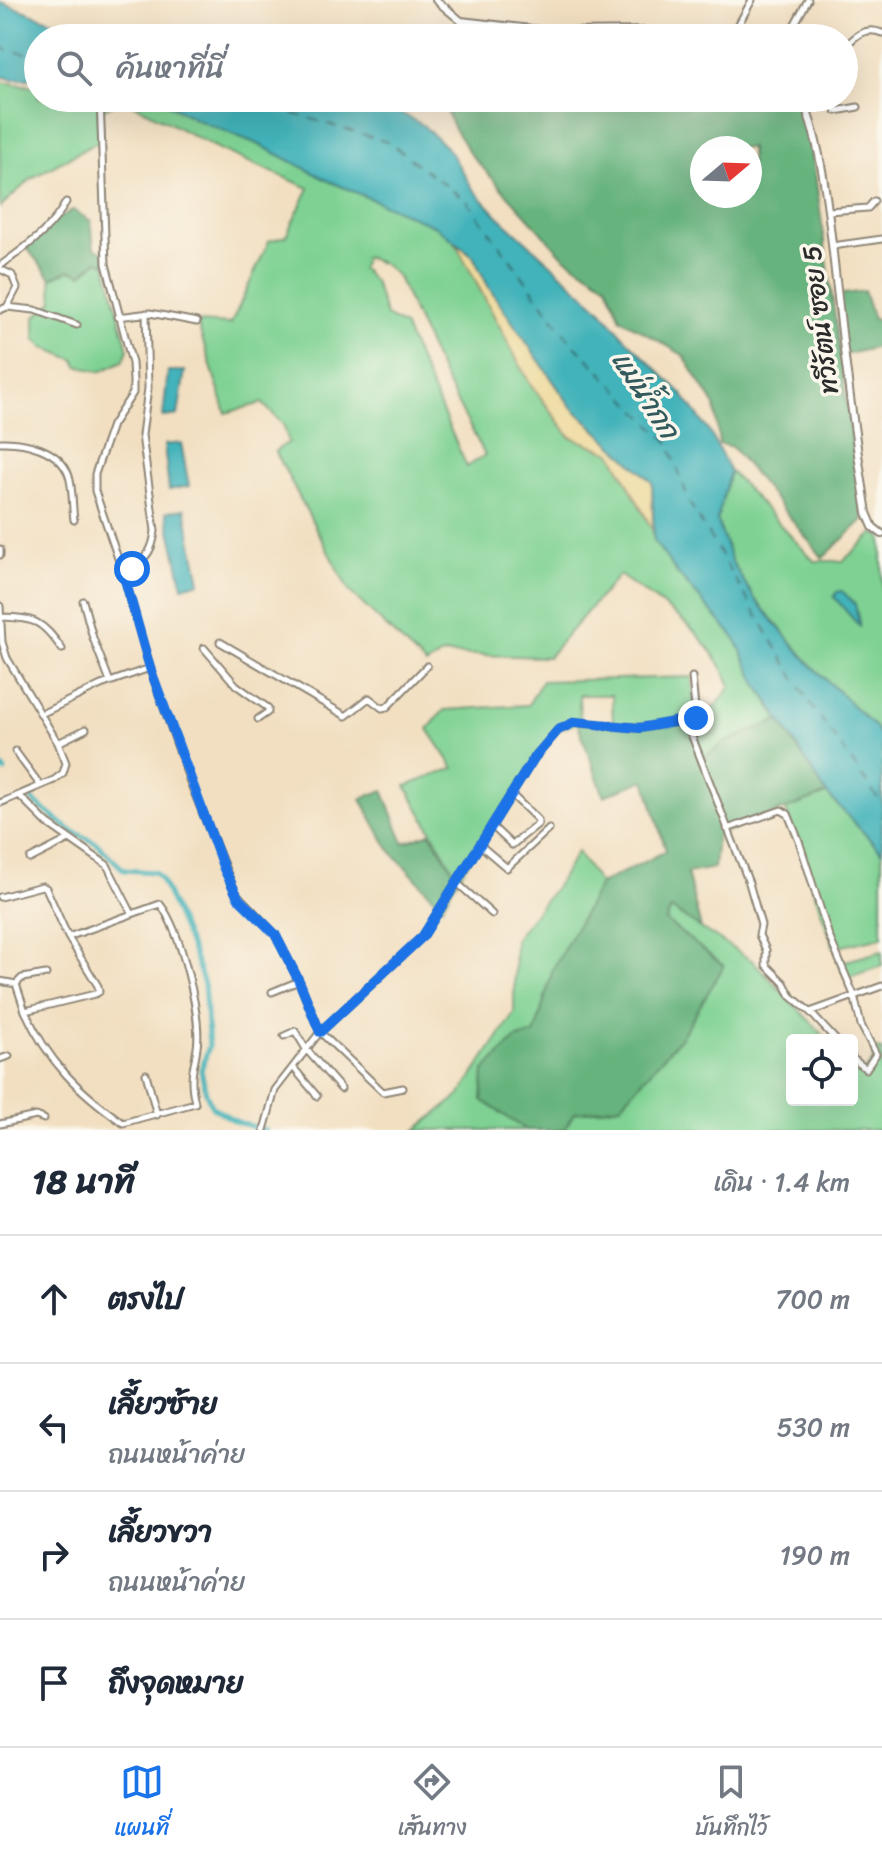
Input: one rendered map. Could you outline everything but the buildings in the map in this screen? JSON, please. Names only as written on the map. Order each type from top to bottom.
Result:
[{"type":"street","points":[[436,0],[461,21],[487,24]]},
{"type":"street","points":[[739,24],[752,0]]},
{"type":"street","points":[[795,24],[808,0]]},
{"type":"street","points":[[858,35],[868,30],[882,33]]},
{"type":"street","points":[[101,112],[106,264],[132,363],[133,393],[112,425],[93,483],[150,668],[190,782],[235,892],[275,934],[320,1032],[383,1092],[403,1088]]},
{"type":"street","name":"ทวีรัตน์ ซอย 5","points":[[808,112],[827,211],[851,414],[867,513],[873,527],[882,534]]},
{"type":"street","points":[[827,211],[868,208],[874,201]]},
{"type":"street","points":[[7,307],[17,288],[12,275],[0,267],[57,219],[66,202]]},
{"type":"street","points":[[832,246],[882,239]]},
{"type":"street","points":[[0,310],[7,307],[35,310],[77,325]]},
{"type":"street","points":[[118,317],[146,313],[197,322]]},
{"type":"street","points":[[124,576],[144,560],[152,546],[155,531],[142,435],[148,388],[146,313]]},
{"type":"street","points":[[0,442],[20,442],[37,447],[60,461],[68,475],[74,520]]},
{"type":"street","points":[[83,601],[110,682]]},
{"type":"street","points":[[0,606],[2,642],[7,658],[64,756],[63,773],[0,803]]},
{"type":"street","points":[[1,617],[37,621],[47,628],[62,649]]},
{"type":"street","points":[[220,642],[346,716],[369,698],[382,708],[387,707],[427,666]]},
{"type":"street","points":[[204,648],[236,685],[268,708],[268,712],[258,719]]},
{"type":"street","points":[[41,714],[110,682],[150,668]]},
{"type":"street","points":[[264,1130],[275,1090],[320,1032],[423,936],[534,758],[558,730],[575,722],[640,728],[696,718],[692,677]]},
{"type":"street","points":[[686,721],[749,883],[761,925],[759,935],[766,950],[766,965],[784,983],[791,996],[830,1034]]},
{"type":"street","points":[[58,743],[86,729]]},
{"type":"street","points":[[15,751],[40,785]]},
{"type":"street","points":[[19,795],[47,823],[107,865],[131,912]]},
{"type":"street","points":[[492,826],[512,845],[538,824],[538,820],[512,795]]},
{"type":"street","points":[[727,829],[781,810],[786,811],[842,971],[854,995],[861,1025],[876,1057],[866,1069],[858,1063]]},
{"type":"street","points":[[480,845],[507,868],[549,829]]},
{"type":"street","points":[[30,859],[70,838]]},
{"type":"street","points":[[456,882],[492,914]]},
{"type":"street","points":[[0,897],[42,886],[46,888],[68,937],[98,986],[99,992],[25,1011]]},
{"type":"street","points":[[16,984],[38,1041],[66,1077],[120,1121],[126,1123],[195,1103],[190,1082],[197,1048],[197,1008],[163,906],[157,904],[131,912],[68,937]]},
{"type":"street","points":[[16,984],[22,978],[46,974]]},
{"type":"street","points":[[0,981],[16,984]]},
{"type":"street","points":[[272,992],[299,981]]},
{"type":"street","points":[[810,1012],[882,986]]},
{"type":"street","points":[[284,1036],[295,1031],[306,1049],[341,1089]]},
{"type":"street","points":[[0,1059],[9,1056]]},
{"type":"street","points":[[293,1067],[317,1096]]},
{"type":"street","points":[[146,1074],[157,1115]]},
{"type":"street","points":[[0,1124],[36,1116],[44,1119]]},
{"type":"green space","points":[[0,82],[24,85],[24,112],[102,112],[101,140],[32,178],[0,207]]},
{"type":"green space","points":[[149,112],[190,112],[329,181],[437,227],[455,242],[529,382],[570,437],[612,453],[653,531],[654,541],[678,574],[735,638],[779,720],[727,742],[702,758],[613,725],[612,695],[579,695],[580,722],[558,730],[458,878],[406,786],[454,768],[428,729],[444,710],[528,705],[542,681],[692,677],[696,717],[715,707],[731,686],[698,635],[619,575],[548,657],[443,654],[426,665],[349,591],[275,451],[289,442],[283,424],[262,403],[226,413],[197,322],[231,324],[269,241],[286,236],[309,188],[219,149]],"holes":[[[365,257],[384,264],[398,277],[442,374],[485,455],[467,467],[404,326],[386,316],[374,281],[361,268]]]},
{"type":"green space","points":[[447,112],[802,112],[812,152],[863,520],[823,558],[732,447],[719,444],[715,406],[683,355],[621,319],[607,285],[564,257],[471,155]]},
{"type":"green space","points":[[73,210],[91,221],[94,248],[105,252],[106,264],[97,261],[82,274],[70,270],[51,278],[26,247],[57,219]]},
{"type":"green space","points":[[97,261],[106,264],[128,350],[123,361],[100,372],[78,366],[75,360],[43,347],[35,339],[35,317],[53,301],[51,278],[70,270],[82,274]]},
{"type":"green space","points":[[864,291],[873,319],[882,321],[882,346],[844,355],[837,295]]},
{"type":"green space","points":[[730,471],[814,561],[843,561],[874,533],[882,537],[882,739],[875,727],[812,666],[754,598],[732,562],[717,520]]},
{"type":"green space","points":[[779,720],[827,794],[717,835],[714,868],[687,873],[701,928],[671,909],[666,921],[724,966],[682,1036],[620,1106],[574,1113],[564,1130],[526,1130],[482,1100],[484,1071],[515,1039],[535,1033],[553,969],[600,884],[666,851],[645,780],[604,796],[577,722],[619,725],[686,721],[703,758],[724,743]]},
{"type":"green space","points":[[383,790],[404,843],[430,833],[458,878],[442,907],[388,848],[361,799]]},
{"type":"green space","points":[[827,794],[882,852],[882,937],[834,948],[786,811]]},
{"type":"green space","points":[[667,851],[671,909],[754,962],[822,1034],[786,1034],[786,1106],[858,1106],[858,1072],[861,1075],[873,1061],[874,1049],[882,1050],[882,1130],[416,1130],[459,1096],[514,1013],[515,938],[557,885],[577,852],[600,884]]},
{"type":"green space","points":[[882,951],[882,966],[846,978],[839,963]]},
{"type":"sand","points":[[455,242],[473,256],[489,288],[570,405],[652,482],[653,531],[612,453],[571,437],[529,382]]},
{"type":"water","points":[[0,2],[60,24],[24,24],[24,79],[0,76]]},
{"type":"water","name":"แม่น้ำกก","points":[[182,112],[399,112],[423,125],[449,150],[473,189],[497,215],[600,309],[682,394],[709,431],[730,471],[717,520],[732,562],[754,598],[790,641],[875,727],[882,739],[882,852],[827,794],[757,684],[735,638],[678,574],[654,541],[652,482],[570,405],[489,288],[473,256],[437,227],[329,181],[260,145]]},
{"type":"water","points":[[168,371],[185,371],[178,415],[163,417]]},
{"type":"water","points":[[181,443],[189,486],[169,490],[164,445]]},
{"type":"water","points":[[185,509],[200,582],[183,587],[166,512]]},
{"type":"water","points":[[842,591],[855,604],[860,627],[834,597]]},
{"type":"waterway","points":[[0,765],[5,771]]},
{"type":"waterway","points":[[32,800],[70,830],[96,843],[124,870],[154,872],[161,879],[204,984],[209,1046],[201,1070],[206,1093],[212,1107],[237,1122],[265,1130]]},
{"type":"ferry route","points":[[0,46],[24,53]]},
{"type":"ferry route","points":[[288,112],[388,142],[467,201],[568,338],[668,442],[690,504],[811,705],[882,804]]},
{"type":"route","points":[[132,569],[124,576],[150,668],[224,869],[239,899],[275,934],[320,1032],[423,936],[534,758],[558,730],[575,722],[640,728],[696,718]]}]
